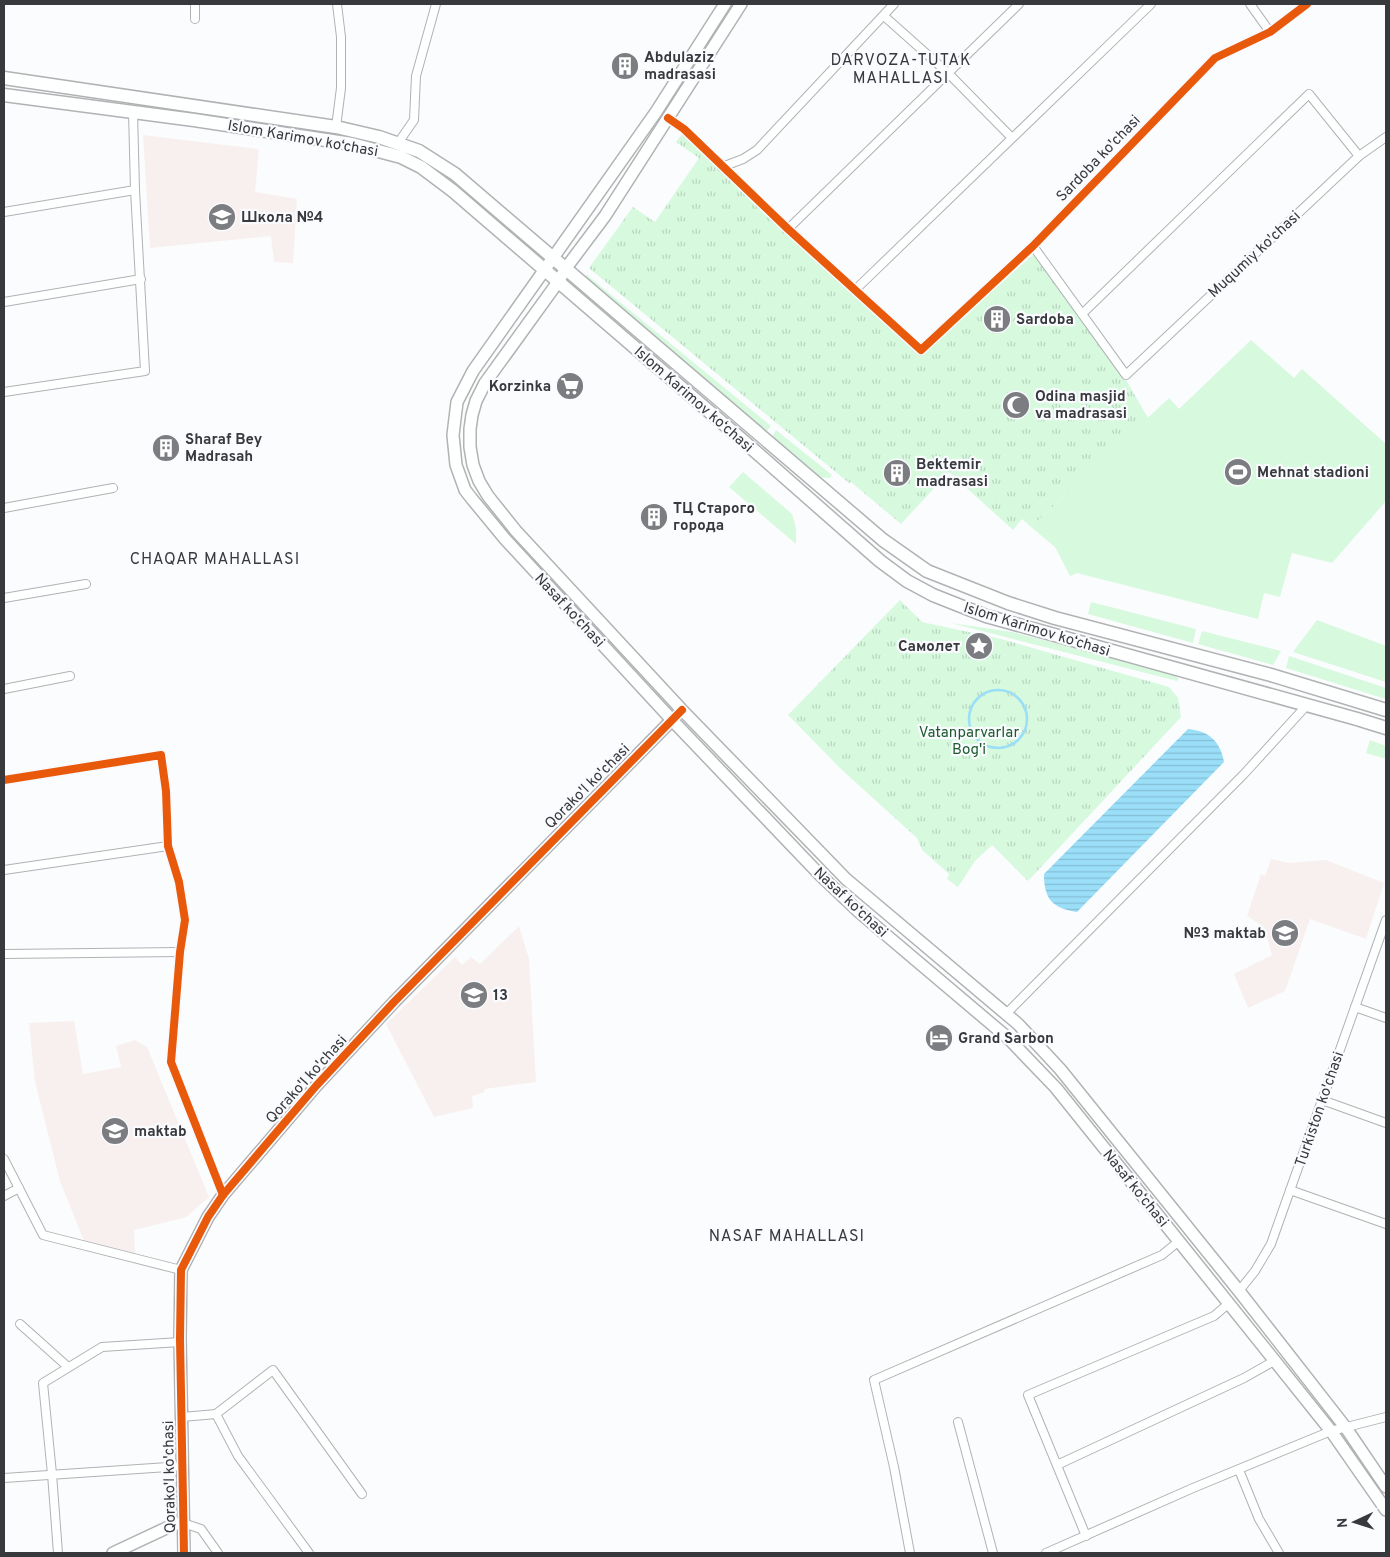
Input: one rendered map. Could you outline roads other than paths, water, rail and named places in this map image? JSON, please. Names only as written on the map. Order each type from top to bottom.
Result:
[{"type":"main road","points":[[724,5],[738,8]]},
{"type":"main road","name":"Nasaf ko‘chasi","points":[[724,5],[656,112],[464,387],[457,402],[453,435],[456,465],[465,490],[505,539],[546,584],[820,875],[859,912],[1008,1038],[1049,1081],[1331,1432],[1386,1510]]},
{"type":"main road","name":"Nasaf ko‘chasi","points":[[738,8],[605,216],[485,383],[476,401],[470,429],[470,447],[479,481],[488,496],[516,531],[682,710],[846,879],[1018,1024],[1060,1069],[1239,1291],[1346,1428],[1386,1487]]},
{"type":"main road","name":"Islom Karimov ko‘chasi","points":[[4,78],[336,127],[398,143],[419,151],[454,174],[883,540],[926,571],[1008,603],[1271,675],[1386,710]]},
{"type":"main road","name":"Islom Karimov ko‘chasi","points":[[4,95],[339,141],[401,157],[421,167],[454,191],[740,438],[880,562],[907,581],[933,595],[986,616],[1386,728]]},
{"type":"main road","points":[[546,584],[556,574]]},
{"type":"main road","points":[[1088,645],[1094,628]]},
{"type":"main road","name":"Qorako'l ko'chasi","points":[[184,1553],[180,1342],[181,1270],[208,1217],[223,1195],[316,1086],[394,1002],[672,720]]},
{"type":"main road","points":[[113,1553],[175,1524],[183,1523]]},
{"type":"street","points":[[195,4],[195,19]]},
{"type":"street","points":[[336,127],[341,88],[341,37],[337,4]]},
{"type":"street","points":[[398,143],[414,120],[416,76],[436,4]]},
{"type":"street","points":[[722,167],[743,159],[757,150],[894,4]]},
{"type":"street","points":[[788,229],[1019,4]]},
{"type":"street","points":[[668,118],[684,129],[788,229],[856,290],[1151,4]]},
{"type":"street","points":[[1250,4],[1270,32]]},
{"type":"street","name":"Sardoba ko'chasi","points":[[856,290],[920,350],[1033,246],[1215,58],[1270,32],[1307,4]]},
{"type":"street","points":[[884,16],[948,73],[1012,138]]},
{"type":"street","points":[[1033,246],[1082,314],[1308,94],[1359,156]]},
{"type":"street","points":[[4,392],[145,371],[141,279],[134,190],[132,112]]},
{"type":"street","name":"Muqumiy ko'chasi","points":[[1082,314],[1126,376],[1359,156],[1386,137]]},
{"type":"street","points":[[4,212],[134,190]]},
{"type":"street","points":[[4,302],[141,279]]},
{"type":"street","points":[[4,508],[113,488]]},
{"type":"street","points":[[4,598],[86,584]]},
{"type":"street","points":[[4,689],[70,676]]},
{"type":"street","points":[[1006,1014],[1244,774],[1307,705]]},
{"type":"street","points":[[672,720],[682,710]]},
{"type":"street","points":[[4,780],[161,755],[166,791],[168,846],[179,882],[185,920],[180,952],[170,1062],[223,1195]]},
{"type":"street","points":[[4,870],[168,846]]},
{"type":"street","name":"Turkiston ko'chasi","points":[[1239,1291],[1255,1271],[1271,1244],[1386,920]]},
{"type":"street","points":[[4,954],[180,952]]},
{"type":"street","points":[[1355,1007],[1386,1018]]},
{"type":"street","points":[[1322,1100],[1386,1123]]},
{"type":"street","points":[[4,1158],[43,1235],[181,1270]]},
{"type":"street","points":[[4,1196],[19,1188]]},
{"type":"street","points":[[1290,1190],[1386,1224]]},
{"type":"street","points":[[910,1553],[894,1467],[874,1380],[1162,1255],[1179,1241]]},
{"type":"street","points":[[1086,1536],[1028,1395],[1214,1316],[1228,1304]]},
{"type":"street","points":[[20,1324],[68,1367]]},
{"type":"street","points":[[58,1553],[42,1383],[102,1347],[180,1342]]},
{"type":"street","points":[[1057,1465],[1244,1378],[1274,1361]]},
{"type":"street","points":[[182,1417],[216,1414],[273,1370],[362,1494]]},
{"type":"street","points":[[216,1414],[238,1456],[309,1553]]},
{"type":"street","points":[[1046,1553],[1331,1432],[1386,1416]]},
{"type":"street","points":[[958,1422],[993,1553]]},
{"type":"street","points":[[4,1478],[182,1466]]},
{"type":"street","points":[[1239,1470],[1259,1518],[1278,1553]]},
{"type":"street","points":[[183,1523],[201,1529],[218,1553]]},
{"type":"water","points":[[1188,729],[1202,732],[1212,738],[1220,748],[1224,762],[1077,912],[1056,905],[1048,896],[1044,883],[1044,874]]},
{"type":"waterway","points":[[992,690],[1004,690],[1019,698],[1027,713],[1027,719],[1027,725],[1019,740],[1004,748],[992,748],[977,740],[969,725],[969,713],[977,698],[992,690]]},
{"type":"place","name":"Abdulaziz madrasasi","points":[[625,66]]},
{"type":"place","name":"Школа №4","points":[[222,217]]},
{"type":"place","name":"Sardoba","points":[[997,319]]},
{"type":"place","name":"Korzinka","points":[[570,386]]},
{"type":"place","name":"Odina masjid va madrasasi","points":[[1016,405]]},
{"type":"place","name":"Sharaf Bey Madrasah","points":[[166,448]]},
{"type":"place","name":"Mehnat stadioni","points":[[1238,472]]},
{"type":"place","name":"Bektemir madrasasi","points":[[897,473]]},
{"type":"place","name":"ТЦ Старого города","points":[[654,517]]},
{"type":"place","name":"Самолет","points":[[979,646]]},
{"type":"place","name":"№3 maktab","points":[[1285,933]]},
{"type":"place","name":"13","points":[[474,995]]},
{"type":"place","name":"Grand Sarbon","points":[[939,1038]]},
{"type":"place","name":"maktab","points":[[115,1131]]},
{"type":"district","name":"DARVOZA-TUTAK MAHALLASI","points":[[901,68]]},
{"type":"district","name":"CHAQAR MAHALLASI","points":[[215,558]]},
{"type":"district","name":"NASAF MAHALLASI","points":[[787,1235]]},
{"type":"park label","name":"Vatanparvarlar Bog'i","points":[[969,740]]}]
